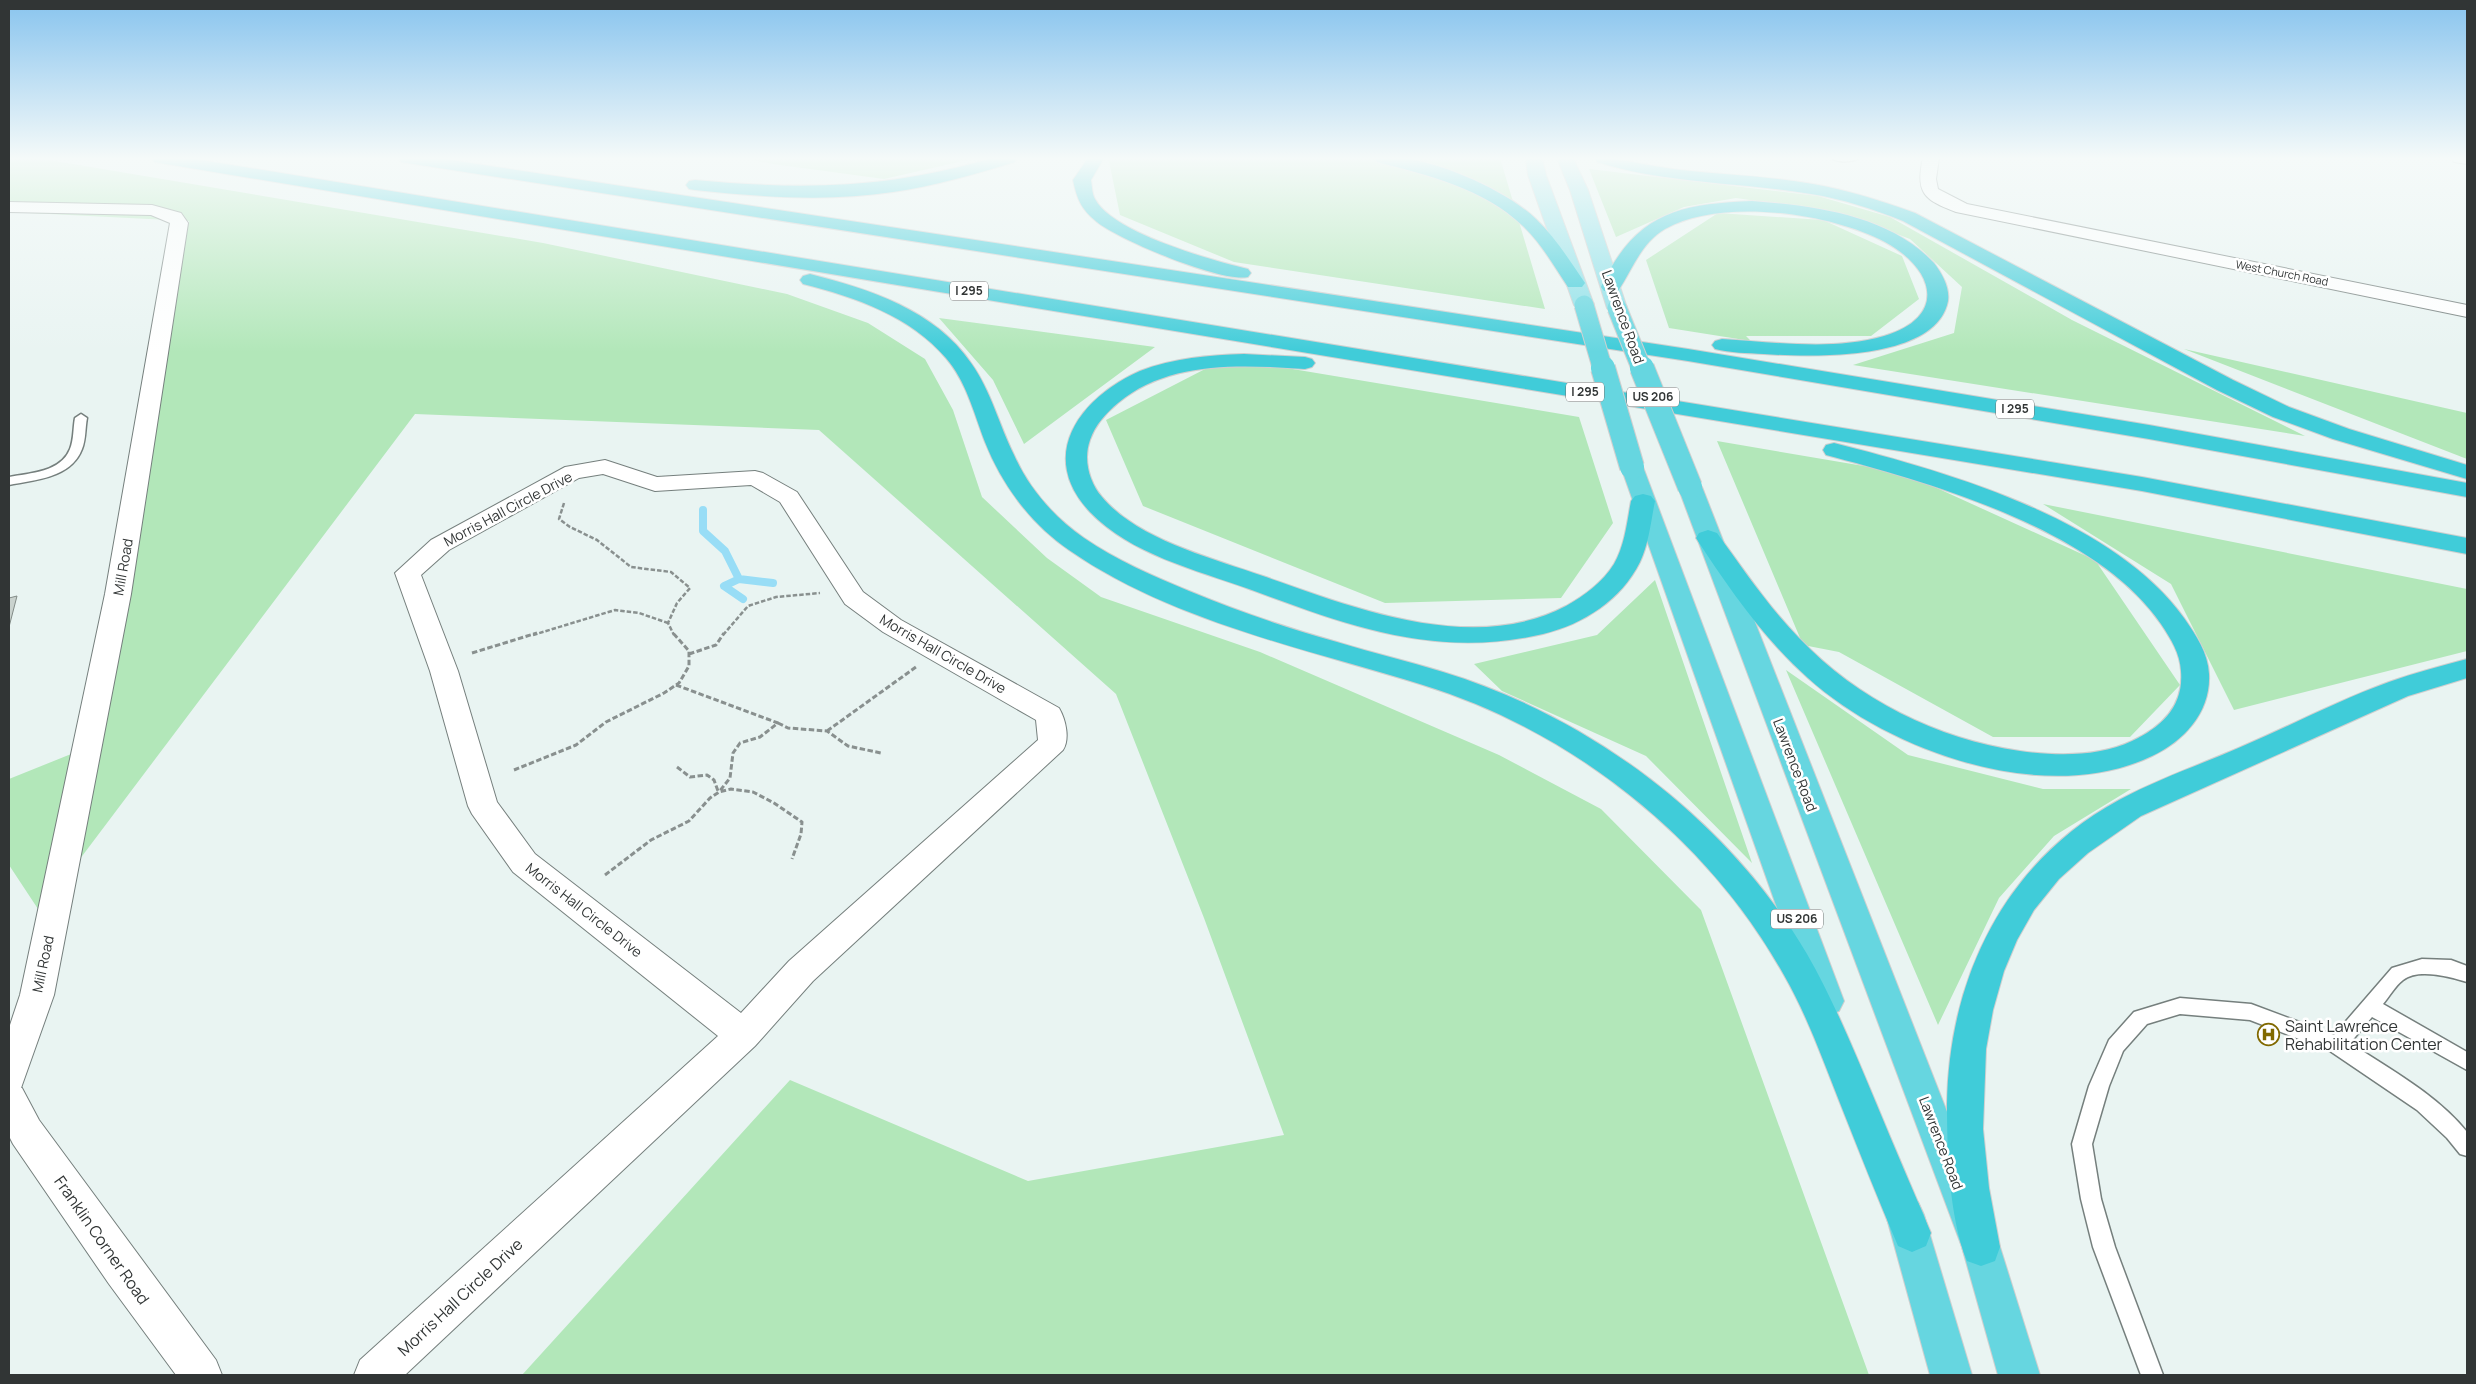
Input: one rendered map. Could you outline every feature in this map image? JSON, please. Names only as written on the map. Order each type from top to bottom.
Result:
[{"type":"highway","points":[[530,223],[794,275],[833,286],[897,312],[926,330],[952,352],[980,400],[1010,470],[1036,506],[1060,530],[1089,553],[1149,582],[1215,610],[1305,642],[1451,684],[1506,706],[1559,733],[1610,765],[1659,802],[1706,846],[1748,894],[1787,950],[1819,1010],[1912,1233]]},
{"type":"highway","name":"I 295","points":[[556,223],[2142,484],[2467,546]]},
{"type":"highway","name":"I 295","points":[[825,223],[1562,337],[1697,356],[2082,420],[2467,490]]},
{"type":"highway","points":[[1107,223],[1136,238],[1227,270],[1290,286],[1475,323]]},
{"type":"highway","points":[[1528,223],[1536,229],[1575,283]]},
{"type":"highway","points":[[1611,287],[1631,248],[1658,226],[1667,223]]},
{"type":"highway","points":[[1562,337],[1814,350],[1873,345],[1894,340],[1914,332],[1928,322],[1936,310],[1940,297],[1937,283],[1929,269],[1914,254],[1894,240],[1850,223]]},
{"type":"highway","points":[[1919,223],[2225,386],[2281,412],[2359,440],[2467,472]]},
{"type":"highway","name":"US 206","points":[[1584,305],[1644,502],[1912,1233],[1950,1375]]},
{"type":"highway","name":"Lawrence Road","points":[[1617,308],[1690,487],[1981,1247],[2019,1375]]},
{"type":"highway","points":[[1531,383],[1267,359],[1217,360],[1188,364],[1138,381],[1118,392],[1100,407],[1087,422],[1078,440],[1075,457],[1078,476],[1087,494],[1101,510],[1122,526],[1205,564],[1296,597],[1389,626],[1427,634],[1462,636],[1500,634],[1532,628],[1562,619],[1588,605],[1608,589],[1624,570],[1632,549],[1644,502]]},
{"type":"highway","points":[[1638,401],[1720,426],[1798,441],[1929,476],[2023,513],[2069,537],[2113,563],[2136,580],[2159,602],[2178,626],[2191,652],[2196,678],[2192,701],[2181,721],[2159,741],[2130,754],[2095,762],[2054,765],[2007,760],[1966,751],[1934,741],[1893,722],[1853,698],[1820,674],[1771,622],[1708,538]]},
{"type":"highway","points":[[1981,1247],[1968,1168],[1965,1088],[1973,1019],[1991,959],[2014,914],[2048,870],[2089,834],[2130,808],[2398,689],[2467,668]]},
{"type":"main road","name":"US 206","points":[[1554,223],[1584,305]]},
{"type":"main road","name":"Lawrence Road","points":[[1590,223],[1617,308]]},
{"type":"street","name":"Mill Road","points":[[9,1077],[37,995],[89,727],[118,594],[179,223]]},
{"type":"street","name":"West Church Road","points":[[2030,223],[2467,311]]},
{"type":"street","name":"Morris Hall Circle Drive","points":[[375,1375],[743,1035],[800,971],[1053,743],[1050,715],[892,626],[854,598],[789,496],[755,478],[655,484],[605,468],[573,472],[440,544],[408,573],[444,671],[483,806],[524,863],[743,1035]]},
{"type":"street","name":"Franklin Corner Road","points":[[15,1122],[201,1375]]},
{"type":"lane","points":[[9,481],[50,472],[68,463],[76,448],[81,418]]},
{"type":"lane","points":[[2337,1045],[2398,973],[2422,966],[2451,968],[2467,974]]},
{"type":"lane","points":[[2152,1375],[2104,1248],[2091,1199],[2082,1144],[2099,1086],[2116,1046],[2141,1018],[2180,1006],[2251,1012],[2337,1045],[2422,1102],[2455,1130],[2467,1147]]},
{"type":"lane","points":[[2370,1006],[2467,1062]]},
{"type":"path","points":[[514,770],[576,745],[606,722],[664,694],[675,685],[689,666],[689,654],[670,630],[668,623],[677,604],[690,588],[682,578],[666,569],[635,568],[621,561],[612,550],[590,535],[570,529],[559,519],[566,500]]},
{"type":"path","points":[[689,654],[716,645],[731,624],[748,606],[776,597],[826,592]]},
{"type":"path","points":[[472,653],[615,610],[639,613],[668,623]]},
{"type":"path","points":[[827,731],[919,665]]},
{"type":"path","points":[[675,685],[714,700],[749,710],[788,728],[827,731],[848,746],[882,753]]},
{"type":"path","points":[[605,875],[651,840],[688,821],[730,778],[733,753],[740,743],[760,737],[778,723]]},
{"type":"path","points":[[677,767],[690,777],[707,775],[714,780],[718,792]]},
{"type":"path","points":[[718,792],[739,790],[757,793],[776,803],[802,822],[801,834],[792,858]]},
{"type":"green space","points":[[189,223],[421,223],[543,243],[787,294],[868,323],[925,359],[953,410],[982,497],[1047,558],[1101,597],[1260,652],[1499,755],[1601,809],[1701,910],[1869,1375],[522,1375],[790,1080],[1028,1181],[1284,1135],[1204,918],[1116,694],[819,430],[415,414],[40,912],[9,865],[9,779],[96,744]]},
{"type":"green space","points":[[1138,223],[1519,223],[1545,309],[1234,262]]},
{"type":"green space","points":[[1610,223],[1649,223],[1616,237]]},
{"type":"green space","points":[[1703,223],[1829,223],[1902,256],[1919,299],[1871,336],[1746,336],[1751,341],[1669,328],[1646,260]]},
{"type":"green space","points":[[1866,223],[1900,223],[2072,320],[2305,436],[1853,365],[1954,333],[1962,287],[1910,239]]},
{"type":"green space","points":[[939,318],[1155,347],[1024,444],[993,380]]},
{"type":"green space","points":[[2184,349],[2467,413],[2467,459]]},
{"type":"green space","points":[[1245,361],[1579,417],[1613,523],[1561,598],[1385,603],[1143,506],[1106,420],[1209,367]]},
{"type":"green space","points":[[1717,441],[1911,474],[1917,479],[2095,560],[2180,685],[2130,737],[1993,737],[1839,652],[1803,645]]},
{"type":"green space","points":[[2043,504],[2467,589],[2467,651],[2234,710],[2171,584]]},
{"type":"green space","points":[[1655,580],[1752,863],[1646,756],[1502,691],[1474,664],[1597,635]]},
{"type":"green space","points":[[1786,670],[1908,755],[2043,789],[2131,789],[2054,836],[1999,898],[1938,1025]]},
{"type":"building","points":[[17,596],[9,627],[9,598]]},
{"type":"waterway","points":[[703,510],[703,531],[725,551],[739,579]]},
{"type":"waterway","points":[[739,579],[773,583]]},
{"type":"waterway","points":[[739,579],[724,586],[743,599]]},
{"type":"place","name":"Saint Lawrence Rehabilitation Center","points":[[2269,1035]]}]
